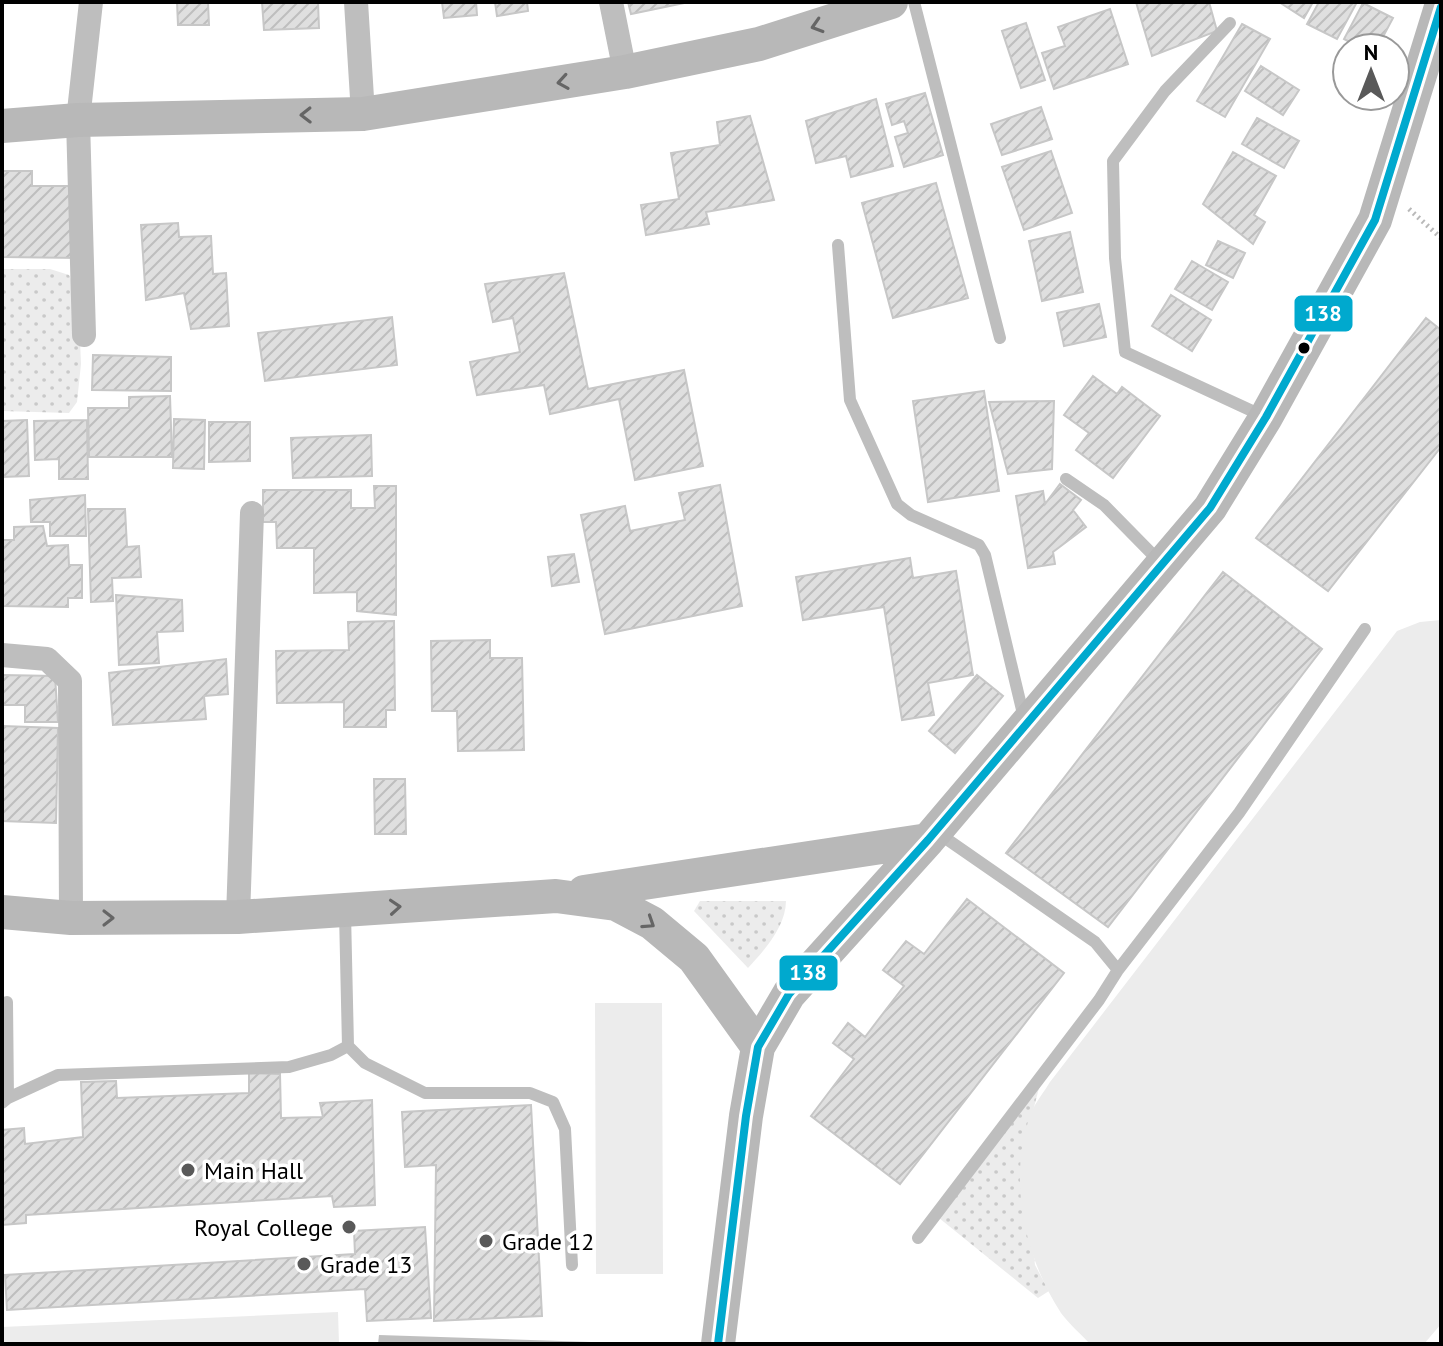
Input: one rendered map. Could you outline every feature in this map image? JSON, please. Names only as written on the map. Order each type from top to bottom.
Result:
[{"type":"main road","points":[[2,126],[78,120],[363,114],[625,72],[759,44],[871,5]]},
{"type":"main road","points":[[718,1344],[746,1116],[758,1047],[789,994],[932,836],[1210,508],[1266,417],[1375,220],[1427,69],[1441,7]]},
{"type":"main road","points":[[2,912],[71,918],[238,917],[556,896],[932,836]]},
{"type":"main road","points":[[556,896],[616,904],[652,923],[694,958],[758,1047]]},
{"type":"street","points":[[84,335],[78,120],[91,2]]},
{"type":"street","points":[[356,2],[363,114]]},
{"type":"street","points":[[611,2],[625,72]]},
{"type":"street","points":[[238,917],[252,513]]},
{"type":"street","points":[[2,655],[47,659],[70,681],[71,918]]},
{"type":"lane","points":[[914,2],[1000,338]]},
{"type":"lane","points":[[1230,23],[1165,91],[1113,161],[1115,258],[1125,352],[1266,417]]},
{"type":"lane","points":[[838,245],[850,400],[897,504],[911,515],[979,545],[985,555],[1025,725]]},
{"type":"lane","points":[[1066,479],[1104,505],[1162,564]]},
{"type":"lane","points":[[918,1238],[1239,813],[1365,629]]},
{"type":"lane","points":[[932,836],[1095,942],[1118,970]]},
{"type":"lane","points":[[345,910],[348,1046],[365,1063],[425,1093],[530,1093],[553,1102],[565,1129],[572,1265]]},
{"type":"lane","points":[[7,1002],[5,1100],[58,1075],[289,1067],[331,1055],[348,1046]]},
{"type":"path","points":[[1385,187],[1441,238]]},
{"type":"shaded area","points":[[2,269],[50,269],[69,275],[78,294],[81,364],[77,402],[69,413],[2,411]]},
{"type":"shaded area","points":[[1441,620],[1441,1324],[1424,1344],[1090,1344],[1061,1313],[1037,1267],[1029,1242],[1020,1190],[1020,1164],[1033,1109],[1050,1082],[1397,631],[1420,622]]},
{"type":"shaded area","points":[[700,901],[786,901],[778,929],[748,968],[694,911]]},
{"type":"shaded area","points":[[595,1003],[662,1003],[663,1274],[596,1274]]},
{"type":"shaded area","points":[[1039,1088],[1022,1153],[1035,1265],[1049,1291],[1038,1298],[939,1218]]},
{"type":"shaded area","points":[[338,1312],[339,1344],[2,1344],[2,1327]]},
{"type":"water","points":[[379,1335],[591,1342],[591,1344],[378,1344]]},
{"type":"building","points":[[177,2],[208,2],[209,25],[178,25]]},
{"type":"building","points":[[262,2],[318,2],[319,28],[264,30]]},
{"type":"building","points":[[442,2],[476,2],[477,15],[444,18]]},
{"type":"building","points":[[495,2],[527,2],[528,11],[497,16]]},
{"type":"building","points":[[628,2],[689,2],[631,14]]},
{"type":"building","points":[[1136,2],[1209,2],[1217,31],[1152,56]]},
{"type":"building","points":[[1279,2],[1313,2],[1304,18]]},
{"type":"building","points":[[1319,2],[1357,2],[1341,32],[1331,32],[1331,36],[1307,24]]},
{"type":"building","points":[[1363,3],[1393,18],[1386,32],[1348,32]]},
{"type":"building","points":[[1110,9],[1128,64],[1054,89],[1042,53],[1065,46],[1058,27]]},
{"type":"building","points":[[1026,23],[1045,80],[1021,88],[1002,31]]},
{"type":"building","points":[[1242,24],[1270,39],[1225,117],[1197,101]]},
{"type":"building","points":[[1261,66],[1299,90],[1283,115],[1245,91]]},
{"type":"building","points":[[925,93],[943,155],[904,167],[895,137],[908,133],[904,121],[892,125],[886,104]]},
{"type":"building","points":[[876,99],[893,166],[851,177],[846,156],[816,163],[806,121]]},
{"type":"building","points":[[1041,107],[1052,139],[1002,155],[991,124]]},
{"type":"building","points":[[750,116],[774,200],[706,212],[709,224],[646,235],[641,205],[679,199],[671,153],[720,145],[717,122]]},
{"type":"building","points":[[1257,118],[1299,141],[1284,168],[1242,144]]},
{"type":"building","points":[[1051,151],[1072,213],[1024,230],[1002,167]]},
{"type":"building","points":[[1233,152],[1276,176],[1254,215],[1265,222],[1253,244],[1203,204]]},
{"type":"building","points":[[2,171],[32,171],[32,186],[80,186],[80,258],[2,257]]},
{"type":"building","points":[[936,183],[968,298],[893,318],[862,203]]},
{"type":"building","points":[[178,223],[179,237],[211,236],[213,274],[226,273],[229,326],[191,329],[184,293],[146,300],[141,225]]},
{"type":"building","points":[[1070,232],[1083,292],[1042,301],[1029,241]]},
{"type":"building","points":[[1218,241],[1245,253],[1233,278],[1206,265]]},
{"type":"building","points":[[1192,261],[1228,282],[1212,310],[1175,289]]},
{"type":"building","points":[[564,273],[588,389],[684,370],[703,466],[635,480],[619,399],[550,414],[544,385],[477,395],[470,362],[520,352],[513,318],[493,322],[485,284]]},
{"type":"building","points":[[1171,295],[1211,320],[1192,351],[1152,326]]},
{"type":"building","points":[[1099,304],[1106,337],[1064,346],[1057,313]]},
{"type":"building","points":[[392,317],[397,365],[265,381],[258,333]]},
{"type":"building","points":[[1426,318],[1441,330],[1441,447],[1328,591],[1256,538]]},
{"type":"building","points":[[93,355],[171,357],[171,391],[92,390]]},
{"type":"building","points":[[1093,376],[1117,394],[1122,387],[1160,416],[1113,478],[1076,450],[1089,433],[1064,415]]},
{"type":"building","points":[[984,391],[999,491],[928,502],[913,401]]},
{"type":"building","points":[[170,396],[172,457],[89,457],[88,408],[129,408],[129,397]]},
{"type":"building","points":[[1054,401],[1052,469],[1008,474],[989,402]]},
{"type":"building","points":[[174,419],[205,420],[204,469],[173,468]]},
{"type":"building","points":[[27,420],[29,476],[2,477],[2,421]]},
{"type":"building","points":[[87,420],[88,479],[59,479],[59,459],[35,460],[34,421]]},
{"type":"building","points":[[209,422],[250,422],[250,461],[209,462]]},
{"type":"building","points":[[371,435],[372,476],[293,478],[291,438]]},
{"type":"building","points":[[1060,484],[1081,500],[1073,510],[1086,527],[1053,552],[1055,564],[1028,568],[1016,496],[1043,491],[1045,504]]},
{"type":"building","points":[[720,485],[742,606],[605,634],[581,515],[625,506],[630,531],[685,520],[679,493]]},
{"type":"building","points":[[374,486],[396,486],[396,615],[357,611],[357,592],[314,593],[314,548],[277,548],[276,522],[263,522],[263,490],[351,490],[351,508],[375,508]]},
{"type":"building","points":[[85,495],[86,536],[50,536],[50,522],[31,522],[30,500]]},
{"type":"building","points":[[88,509],[125,509],[127,547],[139,546],[141,577],[112,578],[113,601],[91,602]]},
{"type":"building","points":[[43,526],[47,546],[68,545],[69,565],[82,565],[82,598],[68,598],[68,607],[2,606],[2,540],[14,540],[14,527]]},
{"type":"building","points":[[574,554],[579,582],[552,586],[548,557]]},
{"type":"building","points":[[910,558],[913,578],[956,571],[973,675],[928,683],[934,715],[902,720],[884,607],[803,620],[796,577]]},
{"type":"building","points":[[1223,572],[1322,649],[1108,927],[1006,853]]},
{"type":"building","points":[[116,595],[182,600],[183,631],[157,632],[159,663],[119,665]]},
{"type":"building","points":[[394,621],[395,710],[386,710],[386,727],[344,727],[344,702],[277,703],[276,651],[349,650],[348,622]]},
{"type":"building","points":[[490,640],[490,658],[522,658],[524,750],[458,751],[457,711],[432,711],[431,641]]},
{"type":"building","points":[[226,659],[228,694],[204,696],[206,719],[113,725],[109,673]]},
{"type":"building","points":[[2,675],[55,676],[58,722],[25,722],[25,705],[2,705]]},
{"type":"building","points":[[977,675],[1003,696],[955,753],[929,731]]},
{"type":"building","points":[[2,726],[58,728],[56,823],[2,821]]},
{"type":"building","points":[[374,779],[405,779],[406,834],[375,834]]},
{"type":"building","points":[[967,899],[1064,973],[900,1184],[811,1116],[854,1059],[833,1043],[848,1023],[865,1037],[904,986],[883,970],[906,941],[924,954]]},
{"type":"building","name":"Main Hall","points":[[249,1073],[280,1074],[281,1118],[323,1117],[320,1103],[372,1100],[375,1205],[334,1207],[332,1196],[26,1215],[26,1223],[2,1225],[2,1130],[24,1128],[25,1144],[83,1137],[81,1082],[116,1081],[117,1098],[249,1093]]},
{"type":"building","name":"Grade 12","points":[[531,1105],[542,1316],[434,1321],[436,1165],[405,1167],[402,1112]]},
{"type":"building","name":"Grade 13","points":[[425,1227],[431,1318],[367,1321],[365,1289],[7,1310],[5,1275],[355,1254],[354,1231]]},
{"type":"transit line","name":"138","points":[[718,1344],[746,1116],[758,1047],[789,994],[928,840],[1210,508],[1266,417],[1375,220],[1441,7]]},
{"type":"place","name":"Main Hall","points":[[188,1170]]},
{"type":"place","name":"Royal College","points":[[349,1227]]},
{"type":"place","name":"Grade 12","points":[[486,1241]]},
{"type":"place","name":"Grade 13","points":[[304,1264]]}]
